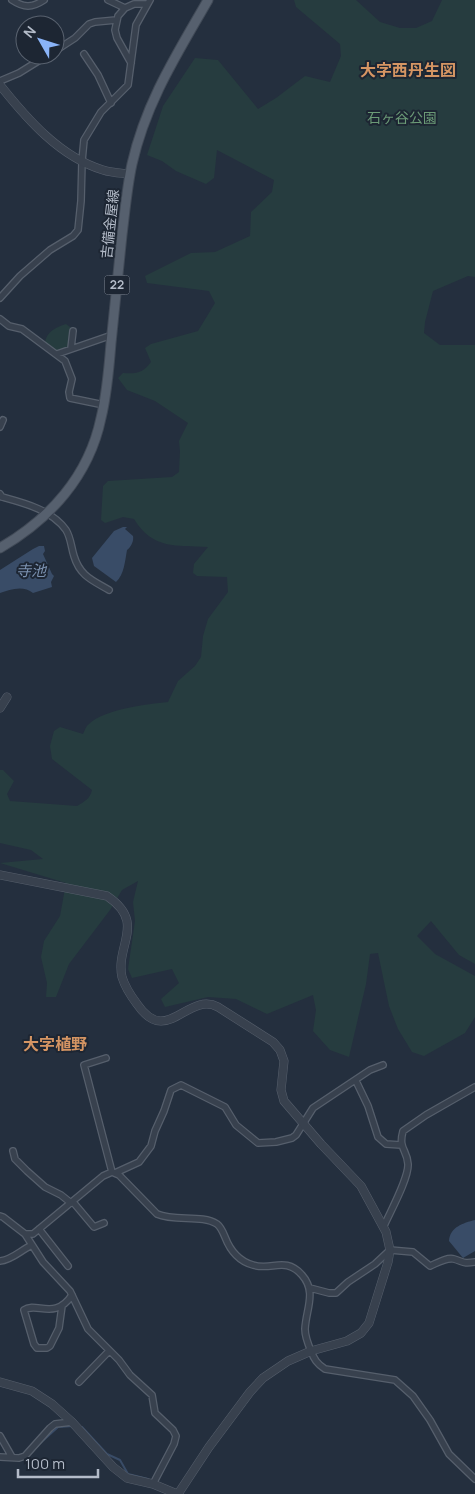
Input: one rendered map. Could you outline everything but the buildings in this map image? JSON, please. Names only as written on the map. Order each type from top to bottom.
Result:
[{"type":"main road","name":"吉備金屋線","points":[[0,548],[23,534],[47,515],[69,490],[86,462],[98,430],[104,405],[130,174],[144,124],[155,95],[208,0]]},
{"type":"street","points":[[12,0],[29,7],[44,0]]},
{"type":"street","points":[[108,0],[125,8]]},
{"type":"street","points":[[131,63],[117,38],[116,20],[125,8],[134,4],[149,2]]},
{"type":"street","points":[[0,298],[20,276],[50,250],[73,236],[78,230],[84,140],[101,112],[128,85],[136,25],[149,2]]},
{"type":"street","points":[[65,44],[75,38],[89,24],[116,20]]},
{"type":"street","points":[[84,54],[98,75],[111,103]]},
{"type":"street","points":[[32,65],[0,83],[40,130],[58,146],[82,161],[106,171],[130,174]]},
{"type":"street","points":[[0,319],[9,326],[22,329],[65,361],[72,379],[69,392],[70,398],[104,405]]},
{"type":"street","points":[[71,348],[73,332]]},
{"type":"street","points":[[57,354],[112,335]]},
{"type":"street","points":[[0,427],[3,420]]},
{"type":"street","points":[[0,494],[2,497],[38,508],[58,522],[70,540],[82,573],[109,590]]},
{"type":"street","points":[[0,708],[7,697]]},
{"type":"street","points":[[0,875],[107,896],[121,907],[127,923],[122,976],[130,994],[143,1013],[151,1019],[171,1020],[194,1007],[210,1004],[218,1007],[270,1040],[280,1050],[284,1060],[281,1090],[284,1101],[361,1186],[384,1226],[390,1250],[378,1296],[364,1330],[354,1338],[311,1351],[280,1366],[257,1384],[209,1447],[177,1494],[153,1484],[127,1478],[118,1472],[72,1422],[52,1404],[32,1391],[0,1382]]},
{"type":"street","points":[[106,1058],[84,1065],[113,1172],[157,1214],[166,1217],[215,1223],[221,1228],[229,1247],[242,1260],[260,1267],[288,1265],[302,1275],[310,1288],[305,1331],[316,1362],[325,1368],[395,1380],[413,1396],[430,1420],[449,1454],[475,1479]]},
{"type":"street","points":[[25,1234],[31,1235],[103,1176],[139,1162],[151,1146],[171,1090],[181,1085],[225,1107],[236,1125],[258,1143],[276,1142],[292,1138],[296,1135],[313,1108],[330,1098],[342,1087],[356,1081],[370,1070],[383,1065]]},
{"type":"street","points":[[356,1081],[368,1106],[378,1137],[386,1144],[401,1145]]},
{"type":"street","points":[[384,1226],[408,1168],[406,1156],[401,1145],[403,1131],[475,1087]]},
{"type":"street","points":[[13,1151],[15,1159],[25,1169],[45,1187],[72,1203],[94,1227],[104,1223]]},
{"type":"street","points":[[0,1216],[25,1234],[43,1262],[72,1295],[88,1329],[119,1360],[130,1375],[152,1395],[155,1413],[173,1430],[176,1436],[174,1444],[153,1484]]},
{"type":"street","points":[[39,1229],[68,1266]]},
{"type":"street","points":[[0,1261],[9,1259],[32,1245]]},
{"type":"street","points":[[310,1288],[336,1293],[348,1282],[376,1264],[390,1250],[414,1252],[430,1266],[453,1258],[462,1263],[475,1262]]},
{"type":"street","points":[[62,1306],[61,1323],[50,1346],[47,1348],[37,1348],[34,1344],[24,1310],[30,1307],[46,1310],[62,1306],[72,1295]]},
{"type":"street","points":[[79,1382],[109,1351]]},
{"type":"street","points":[[0,1457],[19,1458],[25,1456],[55,1424],[72,1422]]},
{"type":"street","points":[[0,1436],[12,1457]]},
{"type":"green space","name":"石ヶ谷公園","points":[[294,0],[356,0],[380,22],[400,28],[416,28],[432,21],[442,0],[475,0],[475,277],[468,276],[433,291],[424,333],[440,345],[475,345],[475,964],[459,955],[431,921],[417,936],[435,954],[475,976],[475,1017],[465,1033],[424,1056],[412,1052],[398,1029],[389,1006],[378,953],[370,954],[366,984],[349,1057],[330,1050],[313,1031],[316,1010],[313,995],[267,1014],[236,999],[208,997],[165,1007],[161,999],[179,983],[172,969],[132,978],[128,969],[135,921],[133,902],[138,881],[122,890],[110,910],[69,964],[56,997],[46,997],[47,983],[41,957],[44,941],[60,916],[66,883],[0,863],[43,859],[31,850],[0,843],[0,770],[3,770],[14,781],[7,794],[10,801],[77,806],[85,801],[90,796],[92,790],[52,759],[50,746],[54,731],[60,727],[83,734],[88,725],[96,719],[115,711],[168,702],[178,681],[195,666],[201,657],[203,636],[208,619],[228,592],[227,577],[197,576],[193,573],[194,564],[208,547],[166,544],[157,541],[141,529],[134,519],[123,517],[105,523],[101,520],[103,486],[108,481],[172,477],[179,472],[179,441],[188,423],[155,401],[127,390],[118,378],[123,373],[139,372],[148,366],[151,362],[145,348],[151,344],[198,331],[215,303],[209,291],[147,283],[145,276],[191,253],[215,252],[250,236],[251,212],[272,192],[274,180],[217,150],[214,178],[206,184],[176,171],[162,161],[147,155],[163,106],[195,58],[218,60],[258,109],[305,76],[330,82],[341,56],[340,44],[296,7]]},
{"type":"green space","points":[[66,324],[74,330],[73,346],[57,352],[45,343],[46,339],[52,330]]},
{"type":"water","points":[[127,527],[125,529],[133,536],[133,540],[127,550],[122,572],[116,582],[94,566],[92,558],[114,531]]},
{"type":"water","name":"寺池","points":[[39,546],[44,546],[45,551],[43,554],[54,576],[51,582],[52,587],[33,593],[21,588],[0,593],[0,570]]},
{"type":"water","points":[[475,1220],[475,1251],[463,1258],[449,1241],[450,1236],[458,1226]]},
{"type":"waterway","points":[[37,1446],[58,1427],[73,1426]]},
{"type":"waterway","points":[[82,1427],[107,1454],[120,1460],[128,1474],[148,1479]]},
{"type":"district","name":"大字西丹生図","points":[[408,70]]},
{"type":"district","name":"大字植野","points":[[55,1044]]}]
